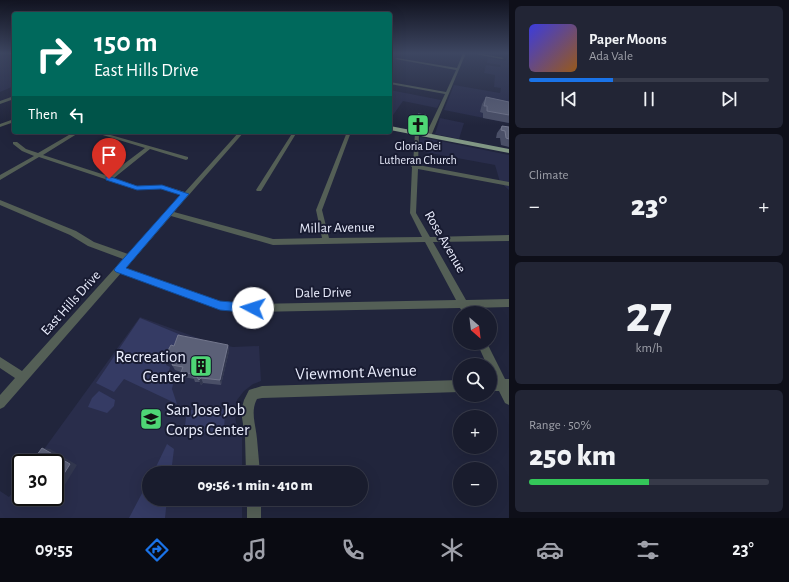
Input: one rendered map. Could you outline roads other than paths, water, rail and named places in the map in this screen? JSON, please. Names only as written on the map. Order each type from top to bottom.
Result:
[{"type":"main road","points":[[392,128],[509,152]]},
{"type":"street","points":[[428,136],[454,77]]},
{"type":"street","points":[[392,83],[447,93]]},
{"type":"street","points":[[0,103],[12,98]]},
{"type":"street","points":[[0,126],[12,121]]},
{"type":"street","name":"Rose Avenue","points":[[417,133],[414,166],[413,213],[464,306]]},
{"type":"street","points":[[0,178],[75,134]]},
{"type":"street","points":[[102,134],[186,158]]},
{"type":"street","name":"East Hills Drive","points":[[0,402],[240,134]]},
{"type":"street","points":[[259,190],[294,134]]},
{"type":"street","points":[[326,241],[319,210],[348,134]]},
{"type":"street","points":[[15,144],[24,150],[137,188],[162,187],[185,194]]},
{"type":"street","points":[[109,179],[150,147]]},
{"type":"street","points":[[414,166],[509,184]]},
{"type":"street","points":[[0,202],[73,233],[91,244],[129,258]]},
{"type":"street","name":"Millar Avenue","points":[[168,213],[274,242],[509,238]]},
{"type":"street","name":"Dale Drive","points":[[119,270],[220,305],[253,308],[453,309]]},
{"type":"street","name":"Dale Drive","points":[[488,306],[509,303]]},
{"type":"street","points":[[485,350],[500,385],[509,399]]},
{"type":"street","points":[[0,362],[22,377]]},
{"type":"street","name":"Viewmont Avenue","points":[[252,466],[250,435],[246,420],[247,404],[253,394],[262,392],[453,386]]},
{"type":"street","points":[[254,506],[254,518]]},
{"type":"place","name":"Gloria Dei Lutheran Church","points":[[418,125]]},
{"type":"place","name":"Recreation Center","points":[[201,366]]},
{"type":"place","name":"San Jose Job Corps Center","points":[[151,419]]}]
